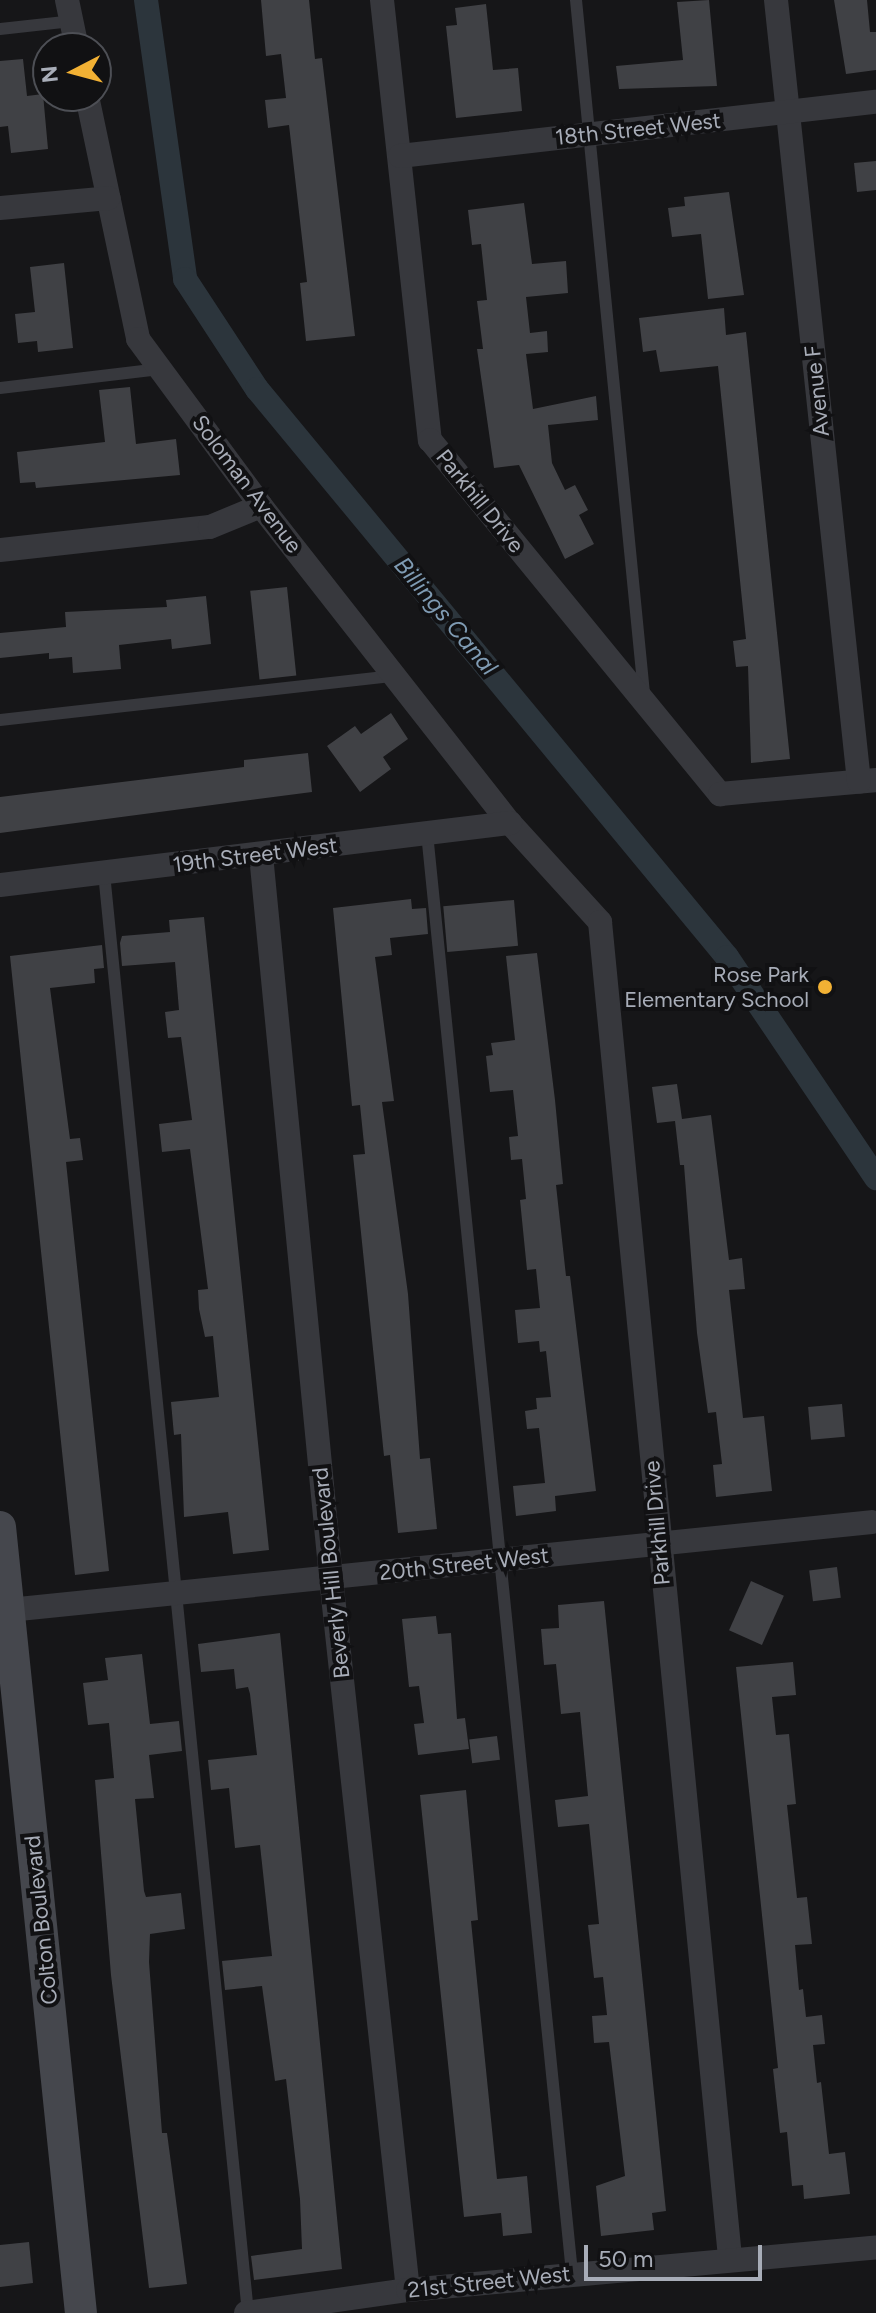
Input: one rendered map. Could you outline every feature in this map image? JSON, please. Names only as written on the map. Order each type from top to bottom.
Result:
[{"type":"street","name":"Parkhill Drive","points":[[382,0],[430,440],[720,794],[867,781]]},
{"type":"street","name":"Avenue F","points":[[776,0],[867,781]]},
{"type":"street","points":[[69,10],[74,32]]},
{"type":"street","name":"18th Street West","points":[[400,156],[876,102]]},
{"type":"street","name":"Soloman Avenue","points":[[90,112],[138,339],[261,506],[510,823]]},
{"type":"street","points":[[0,208],[109,198]]},
{"type":"street","points":[[0,550],[210,527],[261,506]]},
{"type":"street","name":"Parkhill Drive","points":[[510,823],[600,922],[730,2257]]},
{"type":"street","name":"19th Street West","points":[[0,885],[510,823]]},
{"type":"street","name":"Beverly Hill Boulevard","points":[[261,855],[331,1578],[408,2290]]},
{"type":"street","name":"20th Street West","points":[[9,1610],[872,1522]]},
{"type":"street","name":"Colton Boulevard","points":[[0,1527],[81,2313]]},
{"type":"street","name":"21st Street West","points":[[247,2313],[408,2290],[730,2257],[876,2247]]},
{"type":"lane","points":[[576,0],[644,702]]},
{"type":"lane","points":[[0,29],[69,10]]},
{"type":"lane","points":[[0,388],[160,369]]},
{"type":"lane","points":[[0,720],[395,676]]},
{"type":"lane","points":[[427,833],[572,2273]]},
{"type":"lane","points":[[104,873],[247,2313]]},
{"type":"building","points":[[261,0],[309,0],[315,59],[322,58],[355,336],[306,341],[300,283],[307,282],[289,125],[268,128],[265,100],[286,98],[281,54],[266,56]]},
{"type":"building","points":[[709,0],[717,86],[619,89],[616,66],[683,60],[677,2]]},
{"type":"building","points":[[834,0],[867,0],[870,32],[876,32],[876,70],[846,74]]},
{"type":"building","points":[[486,4],[493,70],[518,68],[522,111],[456,118],[446,26],[457,25],[455,8]]},
{"type":"building","points":[[23,59],[27,96],[32,95],[32,112],[45,112],[48,149],[11,153],[8,126],[0,127],[0,61]]},
{"type":"building","points":[[876,161],[876,190],[857,192],[854,163]]},
{"type":"building","points":[[729,192],[744,295],[708,299],[701,234],[672,237],[668,208],[685,206],[684,197]]},
{"type":"building","points":[[524,203],[532,264],[566,261],[568,293],[526,297],[530,333],[547,331],[548,352],[526,354],[533,409],[596,396],[598,420],[548,425],[552,463],[565,490],[575,485],[588,510],[579,515],[594,544],[565,559],[519,465],[494,468],[477,349],[483,349],[477,301],[487,300],[481,244],[472,245],[468,210]]},
{"type":"building","points":[[64,263],[73,348],[38,352],[37,341],[18,343],[15,314],[35,312],[30,267]]},
{"type":"building","points":[[724,308],[726,335],[746,332],[790,759],[751,763],[748,666],[736,667],[733,641],[746,639],[718,366],[660,372],[656,350],[643,352],[639,318]]},
{"type":"building","points":[[130,387],[136,444],[176,439],[180,475],[36,488],[35,482],[20,483],[17,452],[105,442],[99,390]]},
{"type":"building","points":[[287,587],[296,676],[260,679],[250,591]]},
{"type":"building","points":[[206,596],[211,644],[172,649],[171,639],[119,645],[121,669],[73,673],[72,657],[49,659],[49,653],[0,658],[0,633],[66,627],[65,612],[167,607],[166,600]]},
{"type":"building","points":[[391,713],[408,739],[383,757],[391,769],[360,792],[327,746],[355,726],[361,734]]},
{"type":"building","points":[[308,753],[312,792],[0,833],[0,797],[244,767],[244,760]]},
{"type":"building","points":[[411,899],[412,909],[426,908],[428,934],[390,938],[392,955],[375,957],[394,1101],[382,1102],[408,1294],[420,1459],[430,1458],[437,1529],[398,1533],[390,1455],[384,1456],[353,1155],[365,1154],[360,1105],[352,1106],[333,908]]},
{"type":"building","points":[[514,900],[518,946],[447,952],[443,906]]},
{"type":"building","points":[[204,917],[269,1550],[233,1554],[228,1512],[184,1517],[181,1434],[174,1435],[171,1402],[219,1397],[213,1336],[205,1337],[199,1309],[198,1290],[208,1289],[190,1149],[162,1152],[159,1124],[192,1120],[181,1037],[168,1038],[165,1012],[179,1010],[175,962],[122,966],[120,943],[122,936],[170,932],[169,920]]},
{"type":"building","points":[[102,945],[104,968],[94,969],[95,983],[50,988],[70,1139],[80,1138],[83,1160],[66,1162],[109,1571],[75,1575],[10,956]]},
{"type":"building","points":[[537,953],[563,1184],[556,1185],[596,1491],[555,1496],[556,1511],[516,1516],[513,1486],[545,1483],[539,1428],[527,1429],[525,1411],[537,1409],[536,1398],[551,1397],[546,1351],[540,1352],[539,1341],[518,1343],[515,1310],[540,1308],[536,1269],[527,1270],[520,1200],[526,1199],[522,1159],[511,1160],[509,1137],[518,1136],[513,1090],[490,1092],[486,1056],[493,1055],[491,1043],[515,1040],[506,956]]},
{"type":"building","points":[[677,1084],[682,1119],[711,1115],[729,1260],[742,1258],[745,1289],[729,1290],[743,1418],[764,1416],[772,1491],[716,1497],[713,1465],[722,1464],[716,1412],[708,1413],[697,1333],[684,1165],[680,1165],[675,1121],[657,1123],[652,1087]]},
{"type":"building","points":[[842,1404],[845,1437],[811,1440],[808,1407]]},
{"type":"building","points":[[837,1567],[841,1598],[813,1601],[809,1570]]},
{"type":"building","points":[[751,1581],[784,1596],[762,1645],[729,1630]]},
{"type":"building","points":[[604,1601],[666,2211],[652,2213],[654,2230],[601,2236],[596,2186],[625,2176],[609,2042],[594,2043],[592,2016],[607,2015],[603,1977],[594,1978],[588,1925],[599,1924],[589,1824],[558,1827],[555,1800],[588,1796],[580,1712],[561,1714],[556,1664],[544,1665],[541,1629],[559,1628],[558,1605]]},
{"type":"building","points":[[436,1616],[438,1634],[451,1633],[457,1719],[465,1718],[469,1749],[418,1755],[414,1724],[424,1723],[419,1686],[409,1687],[402,1619]]},
{"type":"building","points":[[280,1633],[342,2269],[254,2280],[251,2256],[302,2249],[300,2199],[286,2079],[275,2081],[262,1986],[225,1990],[222,1961],[272,1956],[260,1845],[235,1848],[229,1788],[211,1790],[208,1760],[257,1755],[250,1694],[248,1687],[236,1689],[234,1669],[201,1672],[198,1644]]},
{"type":"building","points":[[142,1654],[150,1724],[179,1721],[182,1751],[149,1755],[154,1798],[135,1799],[144,1891],[146,1897],[181,1893],[185,1929],[150,1934],[149,1962],[162,2133],[167,2133],[187,2284],[149,2288],[111,1975],[95,1780],[114,1778],[109,1723],[88,1725],[83,1683],[108,1680],[105,1658]]},
{"type":"building","points":[[793,1662],[796,1695],[772,1697],[776,1735],[789,1734],[796,1804],[787,1805],[797,1898],[807,1897],[812,1944],[795,1945],[799,1990],[803,1989],[806,2017],[822,2015],[825,2044],[813,2045],[817,2083],[821,2082],[829,2154],[845,2152],[850,2194],[804,2199],[803,2185],[792,2186],[787,2132],[780,2133],[773,2069],[778,2068],[736,1667]]},
{"type":"building","points":[[497,1736],[500,1760],[472,1763],[469,1739]]},
{"type":"building","points":[[466,1790],[478,1920],[471,1921],[497,2179],[527,2176],[532,2233],[503,2236],[501,2213],[464,2217],[420,1795]]},
{"type":"building","points":[[29,2242],[33,2283],[0,2287],[0,2245]]},
{"type":"waterway","name":"Billings Canal","points":[[146,0],[185,279],[257,389],[727,957],[876,1178]]},
{"type":"place","name":"Rose Park Elementary School","points":[[825,987]]}]
